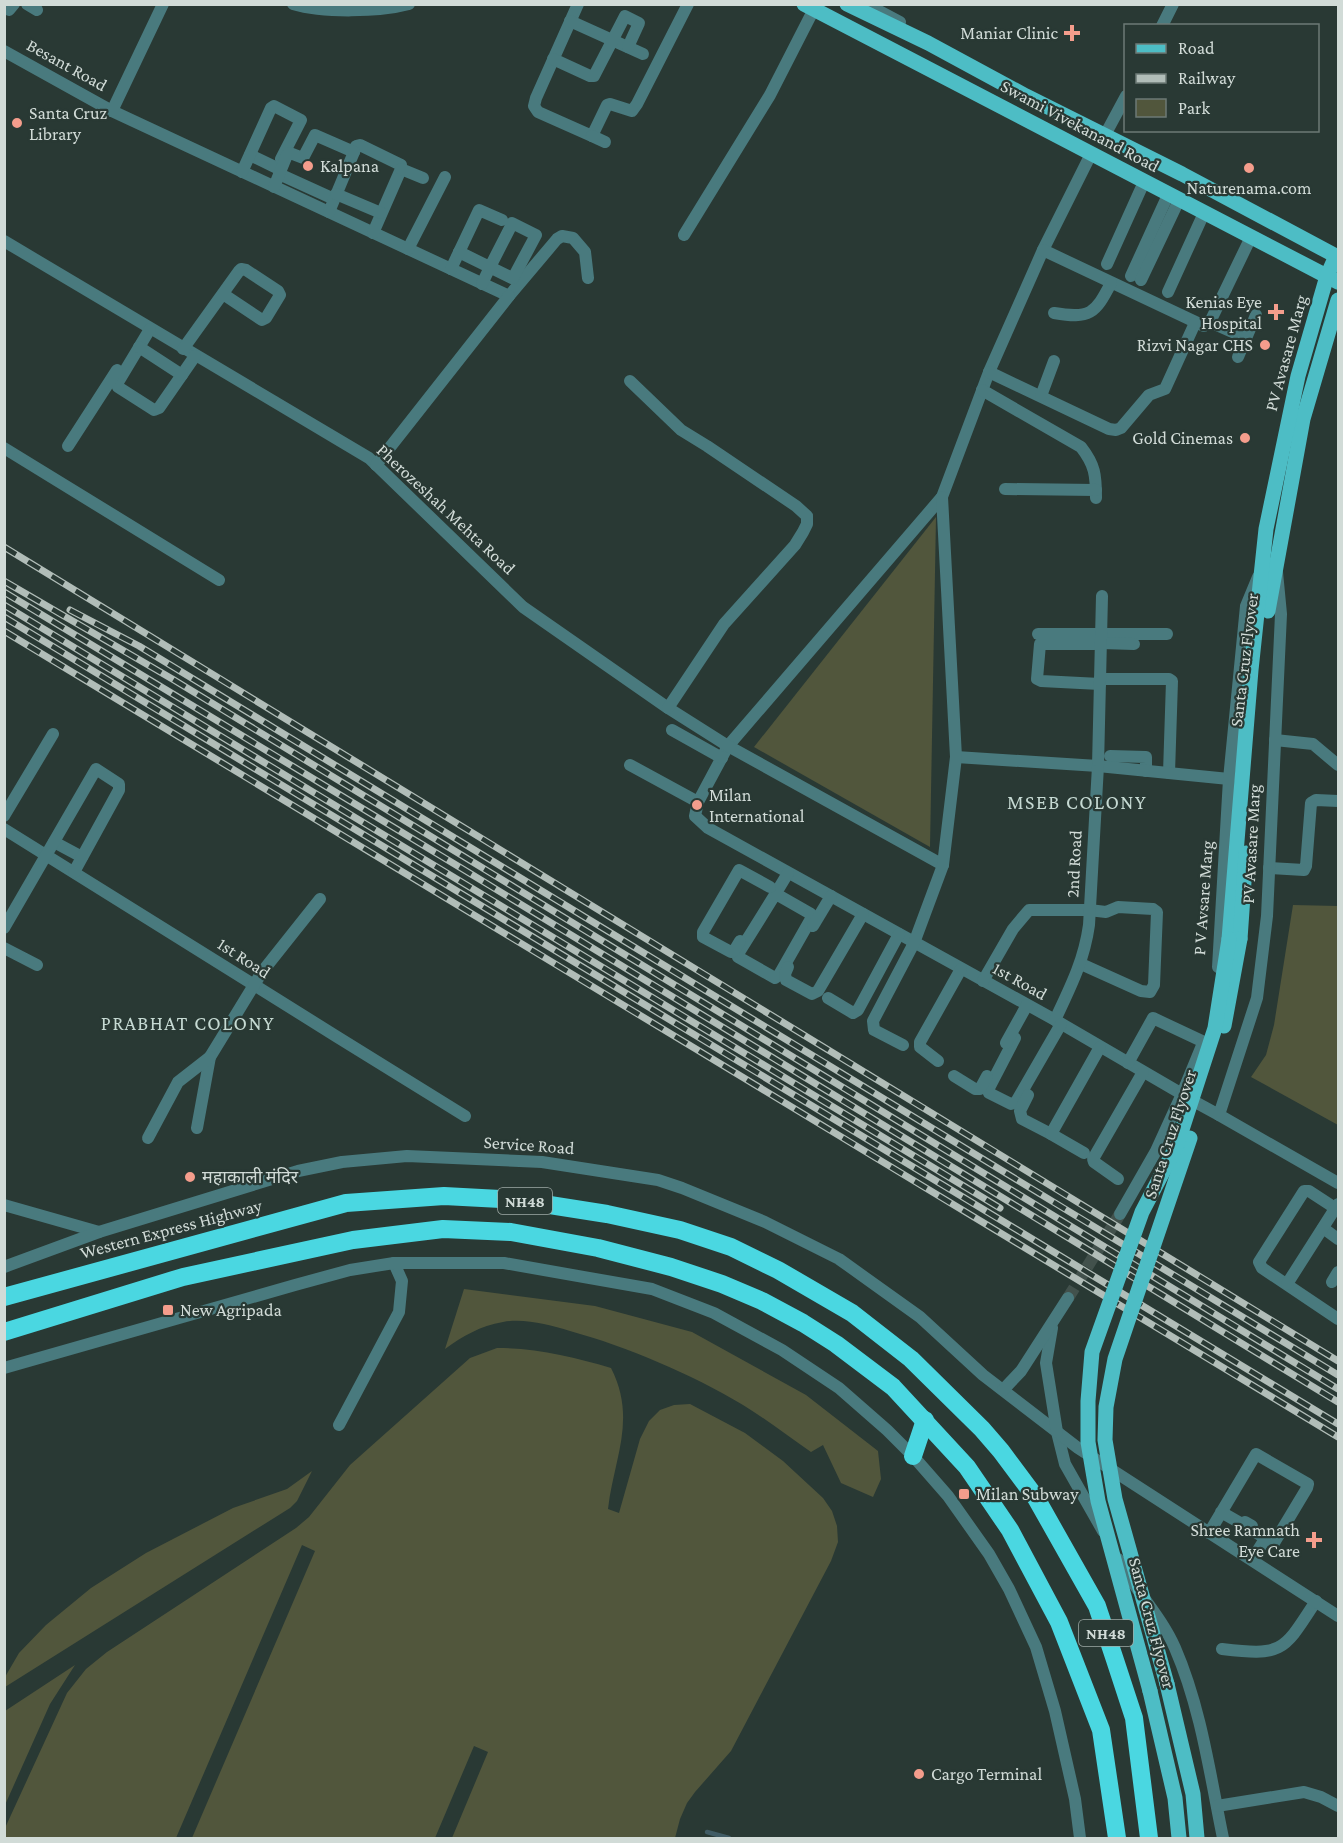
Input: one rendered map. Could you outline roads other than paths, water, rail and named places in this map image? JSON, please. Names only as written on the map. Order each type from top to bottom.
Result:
[{"type":"highway","name":"Western Express Highway","points":[[4,1297],[346,1203],[444,1196],[518,1200],[607,1214],[680,1230],[731,1247],[778,1270],[852,1313],[911,1359],[982,1429],[1036,1498],[1097,1606],[1134,1718],[1149,1839]]},
{"type":"highway","name":"NH48","points":[[4,1332],[183,1277],[353,1240],[443,1229],[511,1232],[587,1246],[681,1270],[722,1284],[803,1323],[836,1344],[893,1388],[967,1467],[1010,1530],[1059,1622],[1101,1730],[1117,1839]]},
{"type":"highway","points":[[914,1456],[925,1420]]},
{"type":"main road","name":"Swami Vivekanand Road","points":[[847,4],[928,43],[1337,257]]},
{"type":"main road","name":"Swami Vivekanand Road","points":[[809,7],[1333,279]]},
{"type":"main road","name":"PV Avasare Marg","points":[[1290,449],[1298,376],[1333,279],[1337,257]]},
{"type":"main road","name":"P V Avsare Marg","points":[[1273,584],[1269,568],[1290,449],[1303,419],[1338,300]]},
{"type":"main road","points":[[1234,939],[1251,670],[1269,568]]},
{"type":"main road","name":"Santa Cruz Flyover","points":[[1197,1839],[1193,1794],[1167,1684],[1115,1499],[1105,1440],[1106,1407],[1114,1359],[1192,1132],[1224,1027],[1269,593],[1273,584]]},
{"type":"main road","name":"Santa Cruz Flyover","points":[[1179,1839],[1175,1798],[1150,1691],[1098,1501],[1088,1442],[1088,1401],[1092,1352],[1142,1212],[1177,1145],[1215,1028],[1234,939]]},
{"type":"street","points":[[112,111],[164,4]]},
{"type":"street","points":[[293,4],[345,10],[389,9],[409,4]]},
{"type":"street","points":[[578,4],[536,98],[535,109],[605,142]]},
{"type":"street","points":[[592,136],[608,105],[632,111],[688,4]]},
{"type":"street","points":[[867,4],[907,25]]},
{"type":"street","points":[[1163,24],[1173,4]]},
{"type":"street","points":[[684,235],[770,96],[809,7]]},
{"type":"street","points":[[553,59],[592,77],[623,18],[628,16],[639,23],[628,47]]},
{"type":"street","points":[[570,21],[643,54]]},
{"type":"street","name":"Besant Road","points":[[13,50],[43,66],[112,111],[509,296]]},
{"type":"street","points":[[43,66],[60,76],[63,73]]},
{"type":"street","points":[[1105,135],[1124,98]]},
{"type":"street","points":[[242,172],[272,107],[300,118],[272,186]]},
{"type":"street","points":[[278,171],[288,154],[303,158],[315,135],[354,152]]},
{"type":"street","points":[[328,212],[356,147],[360,145],[400,164],[401,169],[373,233]]},
{"type":"street","points":[[630,765],[697,803],[728,746],[942,497],[989,372],[1043,250],[1091,154]]},
{"type":"street","points":[[250,155],[278,171],[381,213]]},
{"type":"street","points":[[401,169],[423,178]]},
{"type":"street","points":[[408,249],[445,177]]},
{"type":"street","points":[[1107,264],[1144,182]]},
{"type":"street","points":[[1136,278],[1174,197]]},
{"type":"street","points":[[451,269],[479,210],[502,220]]},
{"type":"street","points":[[1171,293],[1208,215]]},
{"type":"street","points":[[459,252],[490,267],[514,278],[536,235],[512,223],[490,267],[482,284]]},
{"type":"street","points":[[376,465],[509,296],[557,239],[562,236],[573,238],[585,252],[588,278]]},
{"type":"street","points":[[1043,250],[1204,326],[1210,322],[1251,237]]},
{"type":"street","name":"Pherozeshah Mehta Road","points":[[4,241],[369,458],[523,607],[668,708],[728,746],[943,865]]},
{"type":"street","points":[[183,349],[239,271],[243,269],[278,291],[280,295],[266,318],[262,320],[223,294]]},
{"type":"street","points":[[1054,313],[1075,317],[1093,311],[1100,305],[1110,283]]},
{"type":"street","points":[[1238,357],[1256,315]]},
{"type":"street","points":[[1210,322],[1246,338]]},
{"type":"street","points":[[989,372],[1109,429],[1116,430],[1121,428],[1149,395],[1165,389],[1195,323]]},
{"type":"street","points":[[148,328],[139,347],[117,381],[118,387],[157,410],[195,356]]},
{"type":"street","points":[[68,446],[148,328]]},
{"type":"street","points":[[139,347],[182,375]]},
{"type":"street","points":[[1041,396],[1054,361]]},
{"type":"street","points":[[630,381],[681,430],[796,506],[807,516],[807,524],[795,545],[724,624],[668,708]]},
{"type":"street","points":[[982,390],[1081,447],[1092,461],[1096,479],[1096,494],[1005,489]]},
{"type":"street","points":[[4,448],[219,580]]},
{"type":"street","points":[[903,1045],[874,1030],[872,1026],[914,943],[943,865],[956,757],[942,497]]},
{"type":"street","name":"PV Avasare Marg","points":[[1219,1115],[1257,998],[1267,916],[1281,614],[1281,596],[1269,568]]},
{"type":"street","name":"P V Avsare Marg","points":[[1119,1214],[1156,1151],[1209,1028],[1219,956],[1230,779],[1245,606],[1269,568]]},
{"type":"street","name":"2nd Road","points":[[1015,1038],[988,1090],[989,1094],[1011,1104],[1016,1102],[1058,1022],[1086,945],[1098,766],[1098,676],[1102,596]]},
{"type":"street","points":[[1038,634],[1134,644]]},
{"type":"street","points":[[1167,634],[1099,642],[1040,644],[1037,679],[1041,681],[1098,676],[1174,674]]},
{"type":"street","points":[[1098,676],[1172,681],[1169,773]]},
{"type":"street","points":[[672,730],[722,758]]},
{"type":"street","points":[[4,816],[53,734]]},
{"type":"street","points":[[1275,740],[1312,744],[1338,765]]},
{"type":"street","points":[[1110,756],[1146,757],[1146,771]]},
{"type":"street","points":[[956,757],[1098,766],[1230,779]]},
{"type":"street","points":[[4,928],[94,770],[98,770],[119,784],[119,790],[74,872]]},
{"type":"street","points":[[1269,868],[1304,870],[1311,802],[1316,800],[1338,801]]},
{"type":"street","name":"1st Road","points":[[697,803],[695,816],[699,822],[1028,1005],[1338,1183]]},
{"type":"street","name":"1st Road","points":[[4,829],[465,1116]]},
{"type":"street","points":[[54,842],[82,857]]},
{"type":"street","points":[[773,891],[738,957],[775,978],[779,975],[812,917],[808,913],[773,891],[742,871],[736,872],[703,932],[703,937],[731,952],[734,951],[773,891],[785,871]]},
{"type":"street","points":[[831,896],[785,974],[786,980],[812,994],[818,991],[863,914]]},
{"type":"street","points":[[148,1138],[178,1082],[210,1057],[253,986],[320,899]]},
{"type":"street","points":[[983,981],[1013,929],[1029,910],[1106,912],[1118,907],[1156,910],[1153,989],[1145,992],[1081,963]]},
{"type":"street","points":[[828,998],[853,1012],[858,1011],[899,934]]},
{"type":"street","points":[[4,948],[38,965]]},
{"type":"street","points":[[938,1061],[920,1047],[920,1042],[961,969]]},
{"type":"street","points":[[954,1076],[975,1089],[980,1089],[1028,1005]]},
{"type":"street","points":[[1128,1063],[1153,1018],[1204,1042]]},
{"type":"street","points":[[1051,1134],[1100,1047]]},
{"type":"street","points":[[1050,1054],[1022,1106],[1020,1115],[1022,1119],[1084,1153]]},
{"type":"street","points":[[197,1128],[210,1057]]},
{"type":"street","points":[[1118,1179],[1093,1159],[1143,1072]]},
{"type":"street","name":"Service Road","points":[[4,1267],[99,1232],[298,1171],[342,1162],[407,1156],[542,1162],[658,1180],[765,1222],[839,1259],[920,1317],[1003,1390],[1078,1448],[1338,1616]]},
{"type":"street","points":[[1287,1284],[1337,1205],[1305,1190],[1259,1259],[1261,1266],[1287,1284],[1338,1319]]},
{"type":"street","points":[[4,1204],[99,1232]]},
{"type":"street","points":[[1323,1228],[1338,1239]]},
{"type":"street","points":[[339,1425],[399,1312],[402,1281],[394,1263]]},
{"type":"street","points":[[4,1368],[350,1270],[394,1263],[504,1263],[652,1289],[714,1313],[782,1350],[839,1388],[887,1430],[914,1456],[948,1496],[989,1554],[1009,1589],[1036,1647],[1060,1733],[1075,1799],[1080,1839]]},
{"type":"street","points":[[1003,1390],[1021,1371],[1068,1298]]},
{"type":"street","points":[[1053,1324],[1046,1363],[1057,1432],[1065,1464],[1131,1582],[1155,1614],[1174,1646],[1194,1702],[1223,1839]]},
{"type":"street","points":[[1209,1533],[1221,1512],[1256,1454],[1308,1484],[1276,1542],[1272,1543],[1250,1529],[1252,1526],[1245,1522],[1242,1524],[1221,1512]]},
{"type":"street","points":[[1252,1560],[1265,1539]]},
{"type":"street","points":[[1221,1649],[1254,1653],[1272,1651],[1282,1647],[1294,1636],[1316,1601]]},
{"type":"street","points":[[1217,1806],[1304,1792],[1321,1797],[1338,1806]]},
{"type":"waterway","points":[[707,1832],[729,1838]]},
{"type":"tunnel","points":[[1068,1298],[1120,1214]]},
{"type":"railway","points":[[4,547],[1338,1361]]},
{"type":"railway","points":[[4,581],[174,680],[1338,1389]]},
{"type":"railway","points":[[4,592],[1338,1402]]},
{"type":"railway","points":[[4,605],[1000,1208]]},
{"type":"railway","points":[[70,610],[139,646],[1338,1375]]},
{"type":"railway","points":[[4,617],[1338,1424]]},
{"type":"railway","points":[[4,631],[1338,1437]]},
{"type":"place","name":"Maniar Clinic","points":[[1072,33]]},
{"type":"place","name":"Santa Cruz Library","points":[[17,123]]},
{"type":"place","name":"Kalpana","points":[[308,166]]},
{"type":"place","name":"Naturenama.com","points":[[1249,168]]},
{"type":"place","name":"Kenias Eye Hospital","points":[[1276,312]]},
{"type":"place","name":"Rizvi Nagar CHS","points":[[1265,345]]},
{"type":"place","name":"Gold Cinemas","points":[[1245,438]]},
{"type":"place","name":"Milan International","points":[[697,805]]},
{"type":"place","name":"महाकाली मंदिर","points":[[190,1177]]},
{"type":"place","name":"New Agripada","points":[[168,1310]]},
{"type":"place","name":"Milan Subway","points":[[964,1494]]},
{"type":"place","name":"Shree Ramnath Eye Care","points":[[1314,1540]]},
{"type":"place","name":"Cargo Terminal","points":[[919,1774]]},
{"type":"district","name":"MSEB COLONY","points":[[1077,802]]},
{"type":"district","name":"PRABHAT COLONY","points":[[188,1023]]}]
